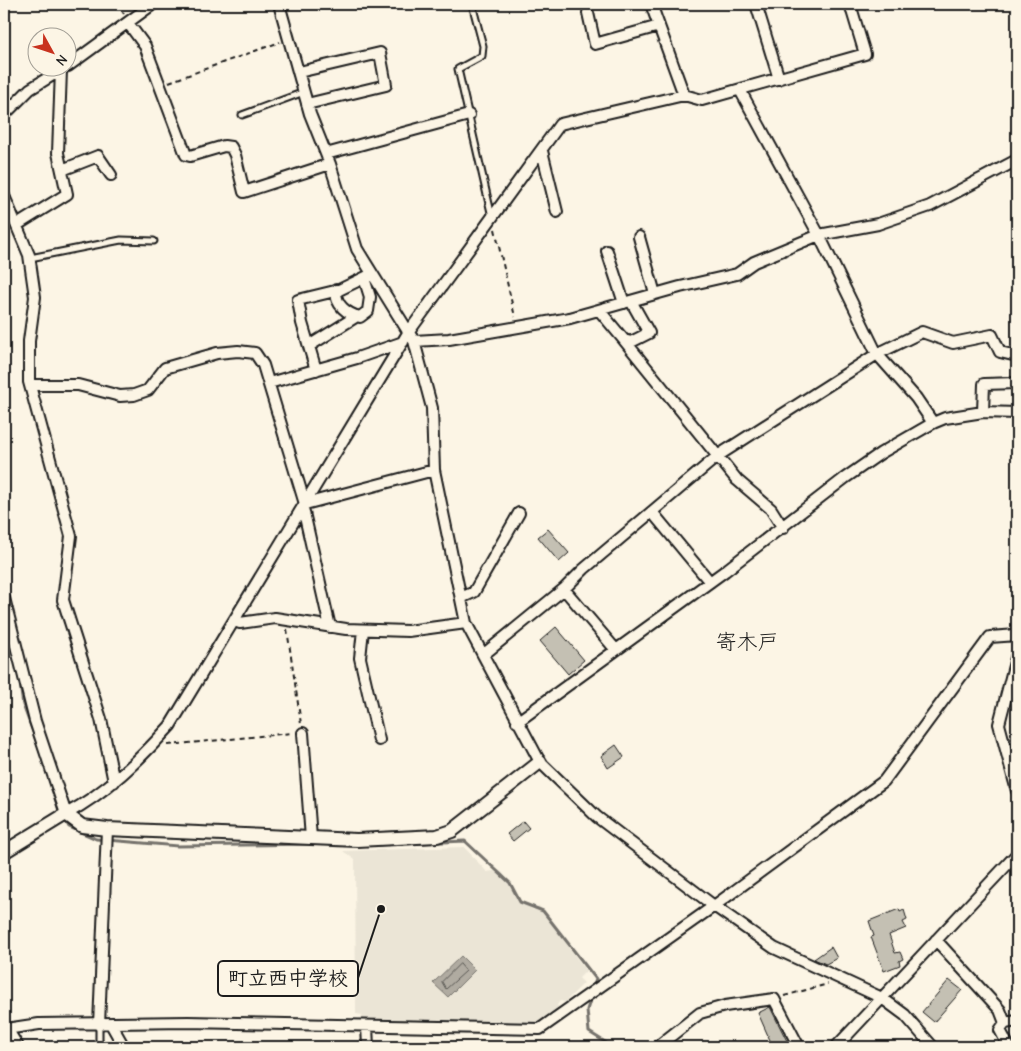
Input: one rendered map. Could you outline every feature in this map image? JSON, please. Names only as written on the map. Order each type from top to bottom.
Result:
[{"type":"street","points":[[78,59],[154,4]]},
{"type":"street","points":[[279,4],[307,104],[328,159],[357,250],[368,276],[408,339],[432,408],[434,470],[466,623],[517,722],[540,762],[597,816],[714,906],[774,948],[882,998],[905,1015],[932,1047]]},
{"type":"street","points":[[651,4],[684,94]]},
{"type":"street","points":[[756,4],[779,79]]},
{"type":"street","points":[[4,852],[84,804],[114,782],[170,726],[408,339],[560,124],[684,94],[702,100],[865,54],[850,4]]},
{"type":"street","points":[[588,13],[595,44],[659,26]]},
{"type":"street","points":[[128,23],[145,46],[186,155],[190,156],[224,146],[231,147],[235,155],[244,192],[328,159],[469,115]]},
{"type":"street","points":[[298,72],[380,53],[386,85],[307,104]]},
{"type":"street","points":[[4,115],[30,89],[48,78]]},
{"type":"street","points":[[17,225],[67,194],[58,153],[64,78]]},
{"type":"street","points":[[740,90],[819,235],[877,354],[916,398],[933,423]]},
{"type":"street","points":[[542,151],[557,212]]},
{"type":"street","points":[[62,170],[98,156],[111,175]]},
{"type":"street","points":[[269,383],[316,370],[408,339],[449,339],[570,318],[655,294],[737,274],[754,262],[819,235],[878,224],[930,206],[1017,160]]},
{"type":"street","points":[[4,196],[30,258],[34,297],[29,341],[30,385],[72,536],[63,600],[101,718],[114,782]]},
{"type":"street","points":[[639,237],[655,294]]},
{"type":"street","points":[[607,251],[628,302],[648,333],[631,342],[624,340]]},
{"type":"street","points":[[316,370],[298,300],[336,290],[368,276]]},
{"type":"street","points":[[309,346],[368,311],[370,297],[368,276]]},
{"type":"street","points":[[336,290],[338,301],[343,309],[357,316]]},
{"type":"street","points":[[599,310],[737,480],[771,509],[783,528]]},
{"type":"street","points":[[482,655],[564,589],[584,569],[719,456],[877,354],[922,332],[953,343],[992,335],[1000,352],[1017,356]]},
{"type":"street","points":[[30,385],[78,385],[120,396],[134,395],[148,390],[165,368],[217,353],[238,351],[255,353],[263,364],[304,506],[330,627]]},
{"type":"street","points":[[983,412],[984,384],[1017,383]]},
{"type":"street","points":[[517,722],[783,528],[845,478],[933,423],[983,412],[1017,413]]},
{"type":"street","points":[[304,506],[434,470]]},
{"type":"street","points":[[652,512],[710,582]]},
{"type":"street","points":[[461,598],[474,592],[519,513]]},
{"type":"street","points":[[564,589],[616,650]]},
{"type":"street","points":[[4,598],[35,721],[66,814],[82,826],[107,829],[311,838],[405,839],[437,836],[452,832],[540,762]]},
{"type":"street","points":[[235,621],[240,623],[274,618],[363,630],[408,630],[466,623]]},
{"type":"street","points":[[363,630],[360,658],[379,740]]},
{"type":"street","points":[[17,1047],[5,1027],[40,1024],[188,1022],[540,1029],[714,906],[884,781],[990,637],[1017,635]]},
{"type":"street","points":[[1017,654],[999,724],[1017,791]]},
{"type":"street","points":[[303,733],[311,838]]},
{"type":"street","points":[[99,1024],[107,829]]},
{"type":"street","points":[[836,1047],[1017,854]]},
{"type":"street","points":[[936,940],[1000,1010],[1005,1023]]},
{"type":"street","points":[[657,1047],[700,1013],[774,998],[798,1047]]},
{"type":"street","points":[[1010,1047],[1000,1030],[1005,1023],[1017,1020]]},
{"type":"street","points":[[111,1024],[124,1047]]},
{"type":"street","points":[[367,1026],[368,1047]]},
{"type":"lane","points":[[472,4],[483,46],[482,56],[458,69],[493,217]]},
{"type":"lane","points":[[242,115],[304,92]]},
{"type":"lane","points":[[30,258],[121,240],[154,241]]},
{"type":"lane","points":[[99,1024],[99,1047]]},
{"type":"path","points":[[160,85],[289,38]]},
{"type":"path","points":[[493,217],[517,328]]},
{"type":"path","points":[[153,745],[303,733],[285,620]]},
{"type":"path","points":[[774,998],[840,980]]},
{"type":"shaded area","points":[[464,847],[487,872],[499,870],[503,873],[518,900],[533,910],[539,906],[586,971],[579,978],[584,983],[565,1002],[560,1001],[557,1005],[559,1008],[536,1025],[357,1022],[363,1015],[356,1014],[355,860],[343,851]]},
{"type":"water","points":[[461,956],[475,970],[448,997],[433,983]]},
{"type":"building","points":[[548,529],[569,553],[559,562],[538,537]]},
{"type":"building","points":[[556,627],[584,660],[568,674],[540,641]]},
{"type":"building","points":[[616,745],[624,757],[608,768],[601,756]]},
{"type":"building","points":[[523,821],[529,828],[513,841],[507,834]]},
{"type":"building","points":[[899,909],[900,912],[904,910],[907,920],[903,922],[906,928],[889,935],[895,953],[900,952],[903,959],[899,961],[900,965],[884,971],[871,937],[874,936],[869,921]]},
{"type":"building","points":[[831,947],[837,958],[826,964],[814,959]]},
{"type":"building","points":[[949,980],[962,990],[934,1022],[922,1012]]},
{"type":"building","points":[[770,1007],[790,1047],[773,1047],[758,1013]]},
{"type":"waterway","points":[[4,576],[7,597]]},
{"type":"waterway","points":[[18,670],[23,705],[40,751]]},
{"type":"waterway","points":[[65,820],[69,827],[96,839],[178,846],[314,844]]},
{"type":"waterway","points":[[400,844],[465,841],[510,883],[520,902],[543,911],[596,979],[594,986]]},
{"type":"waterway","points":[[591,997],[587,1010],[589,1032],[613,1047]]},
{"type":"place","name":"町立西中学校","points":[[381,909]]},
{"type":"district","name":"寄木戸","points":[[747,642]]}]
